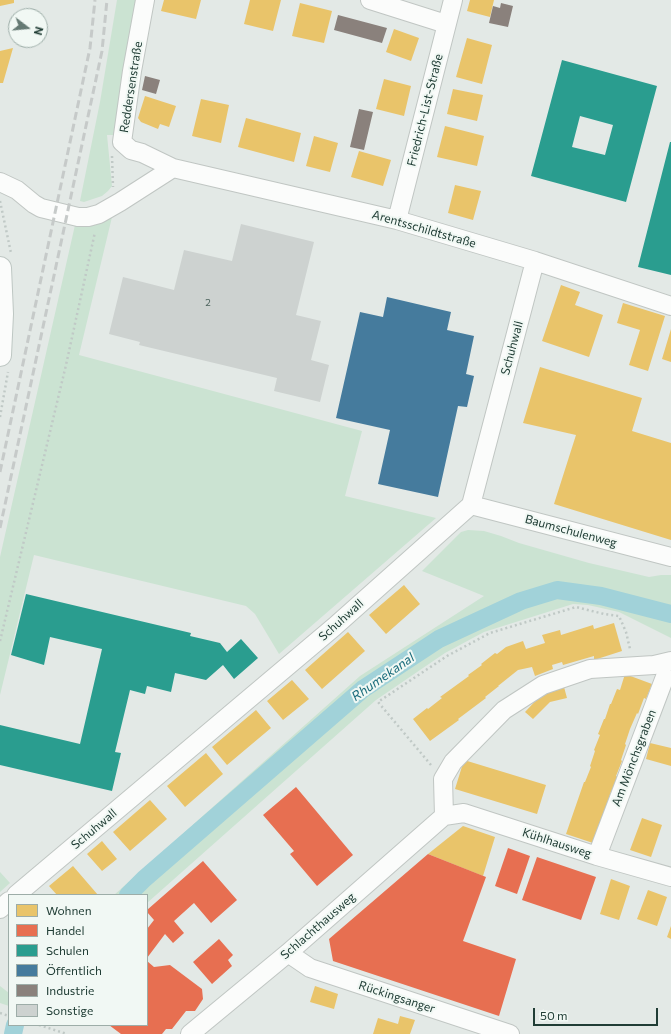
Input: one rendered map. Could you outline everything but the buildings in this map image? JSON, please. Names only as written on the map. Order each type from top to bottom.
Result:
[{"type":"main road","points":[[0,268],[2,306],[0,355]]},
{"type":"street","name":"Reddersenstraße","points":[[145,0],[132,71],[122,142],[131,150],[142,153],[172,168]]},
{"type":"street","points":[[370,0],[446,24]]},
{"type":"street","name":"Friedrich-List-Straße","points":[[397,220],[453,0]]},
{"type":"street","points":[[0,182],[17,190],[34,204],[56,212],[78,217],[88,217],[99,214],[172,168]]},
{"type":"street","name":"Arentsschildtstraße","points":[[172,168],[397,220],[535,261],[671,306]]},
{"type":"street","name":"Schuhwall","points":[[17,894],[322,636],[471,505],[535,261]]},
{"type":"street","name":"Baumschulenweg","points":[[471,505],[671,557]]},
{"type":"street","name":"Am Mönchsgraben","points":[[443,779],[453,762],[504,710],[543,685],[590,669],[633,665],[654,665],[671,661]]},
{"type":"street","name":"Am Mönchsgraben","points":[[597,856],[671,661]]},
{"type":"street","points":[[443,779],[444,816]]},
{"type":"street","name":"Kühlhausweg","points":[[444,816],[464,813],[597,856],[671,877]]},
{"type":"street","name":"Schlachthausweg","points":[[190,1034],[288,953],[444,816]]},
{"type":"street","points":[[0,909],[8,902]]},
{"type":"street","name":"Rückingsanger","points":[[288,953],[310,968],[510,1034]]},
{"type":"path","points":[[0,640],[66,365],[99,214]]},
{"type":"path","points":[[443,779],[401,727],[378,702],[447,656],[490,633],[576,607],[619,616],[626,632],[633,665]]},
{"type":"path","points":[[0,1013],[8,1015]]},
{"type":"path","points":[[42,1026],[67,1034]]},
{"type":"green space","points":[[117,0],[140,0],[114,135],[107,135],[112,186],[102,196],[84,202],[80,201],[100,102]]},
{"type":"green space","points":[[112,217],[79,355],[362,431],[345,496],[436,518],[279,654],[255,614],[246,606],[34,555],[0,695],[0,557],[75,225],[85,225]]},
{"type":"green space","points":[[468,530],[484,531],[519,543],[589,563],[649,577],[671,575],[671,638],[619,612],[588,605],[573,604],[484,632],[445,653],[376,700],[148,902],[148,894],[115,894],[360,676],[484,596],[422,571],[461,532]]},
{"type":"green space","points":[[0,872],[10,883],[0,892]]},
{"type":"green space","points":[[0,986],[8,992],[8,1006],[0,1003]]},
{"type":"waterway","name":"Rhumekanal","points":[[129,894],[144,879],[363,689],[439,639],[521,601],[557,590],[601,596],[671,614]]},
{"type":"waterway","name":"Rhumekanal","points":[[13,1034],[15,1026]]},
{"type":"railway","points":[[0,472],[90,48],[95,0]]},
{"type":"railway","points":[[0,528],[102,51],[107,0]]}]
